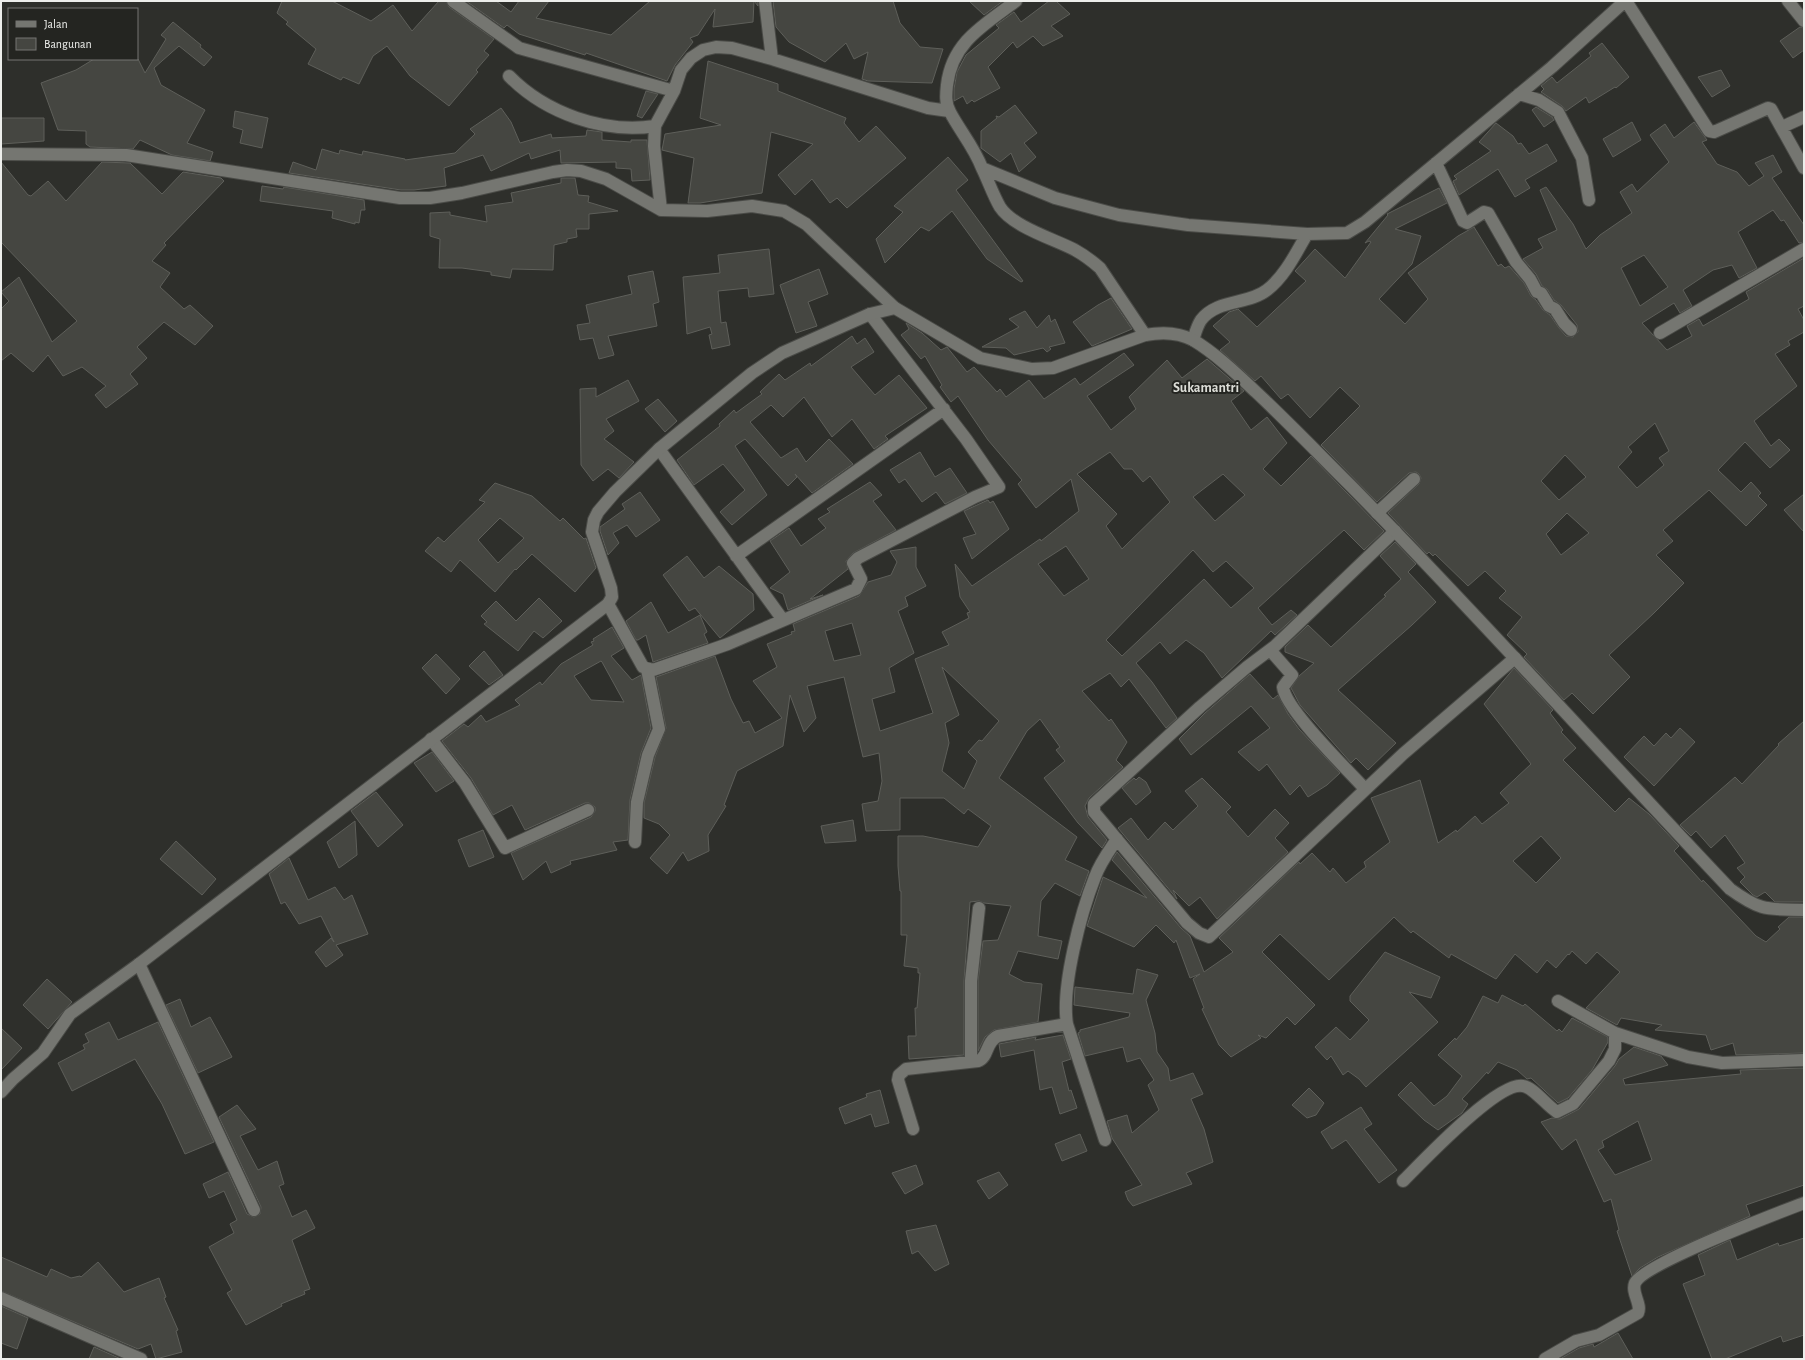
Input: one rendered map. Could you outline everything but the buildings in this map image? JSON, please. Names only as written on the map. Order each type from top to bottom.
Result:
[{"type":"street","points":[[454,1],[519,48],[674,91]]},
{"type":"street","points":[[765,1],[772,59]]},
{"type":"street","points":[[1016,1],[975,31],[957,51],[948,72],[945,96],[949,111],[976,151],[1000,207],[1006,214],[1017,222],[1076,250],[1090,259],[1100,268],[1145,335]]},
{"type":"street","points":[[982,168],[1055,198],[1119,215],[1188,225],[1307,234],[1347,233],[1357,228],[1381,211],[1626,1],[1709,131],[1714,132],[1768,108],[1771,109],[1804,168]]},
{"type":"street","points":[[1788,1],[1804,20]]},
{"type":"street","points":[[661,210],[654,146],[654,128],[674,91],[681,70],[691,58],[703,50],[716,47],[732,48],[928,108],[949,111]]},
{"type":"street","points":[[508,76],[532,96],[552,108],[570,115],[619,128],[654,128]]},
{"type":"street","points":[[1519,94],[1539,100],[1558,112],[1582,158],[1589,200]]},
{"type":"street","points":[[1782,127],[1804,117]]},
{"type":"street","points":[[1,154],[126,155],[400,198],[430,198],[462,193],[553,172],[582,171],[606,179],[661,210],[706,211],[752,206],[784,211],[806,224],[895,308],[980,358],[1032,369],[1053,368],[1145,335],[1157,333],[1175,334],[1193,340],[1230,368],[1395,531],[1730,889],[1750,903],[1766,909],[1804,910]]},
{"type":"street","points":[[1436,163],[1463,221],[1467,223],[1484,212],[1488,214],[1516,262],[1530,279],[1537,292],[1541,293],[1548,306],[1555,309],[1564,323],[1571,330]]},
{"type":"street","points":[[1193,340],[1200,321],[1213,310],[1224,304],[1246,300],[1268,290],[1290,264],[1307,234]]},
{"type":"street","points":[[1660,333],[1804,250]]},
{"type":"street","points":[[1,1092],[13,1079],[43,1054],[70,1014],[139,964],[608,604],[612,597],[611,588],[592,532],[594,520],[598,512],[615,492],[659,449],[752,373],[782,353],[870,314],[895,308]]},
{"type":"street","points":[[608,604],[643,667],[653,670],[728,644],[856,589],[861,579],[853,563],[858,558],[975,497],[999,487],[944,409],[870,314]]},
{"type":"street","points":[[736,556],[944,409]]},
{"type":"street","points":[[659,449],[783,620]]},
{"type":"street","points":[[1377,513],[1414,479]]},
{"type":"street","points":[[1395,531],[1270,650],[1247,667],[1200,707],[1094,804],[1094,812],[1188,923],[1199,933],[1209,937],[1403,754],[1515,658]]},
{"type":"street","points":[[1270,650],[1292,675],[1283,687],[1289,701],[1308,726],[1365,789]]},
{"type":"street","points":[[635,842],[637,802],[648,756],[659,729],[647,669]]},
{"type":"street","points":[[431,739],[465,783],[505,848],[588,810]]},
{"type":"street","points":[[1105,1140],[1067,1024],[1066,1004],[1070,964],[1088,898],[1102,863],[1117,840]]},
{"type":"street","points":[[971,1062],[971,981],[979,908]]},
{"type":"street","points":[[139,964],[254,1210]]},
{"type":"street","points":[[1558,1001],[1615,1034],[1688,1058],[1708,1062],[1804,1060]]},
{"type":"street","points":[[913,1129],[898,1080],[899,1075],[906,1069],[981,1060],[990,1041],[998,1036],[1067,1024]]},
{"type":"street","points":[[1403,1181],[1484,1103],[1518,1085],[1529,1088],[1548,1107],[1556,1112],[1573,1104],[1613,1055],[1615,1034]]},
{"type":"street","points":[[1545,1359],[1576,1341],[1599,1335],[1638,1313],[1638,1304],[1634,1288],[1636,1282],[1671,1259],[1804,1203]]},
{"type":"street","points":[[1,1298],[141,1359]]},
{"type":"district","name":"Sukamantri","points":[[1206,387]]}]
